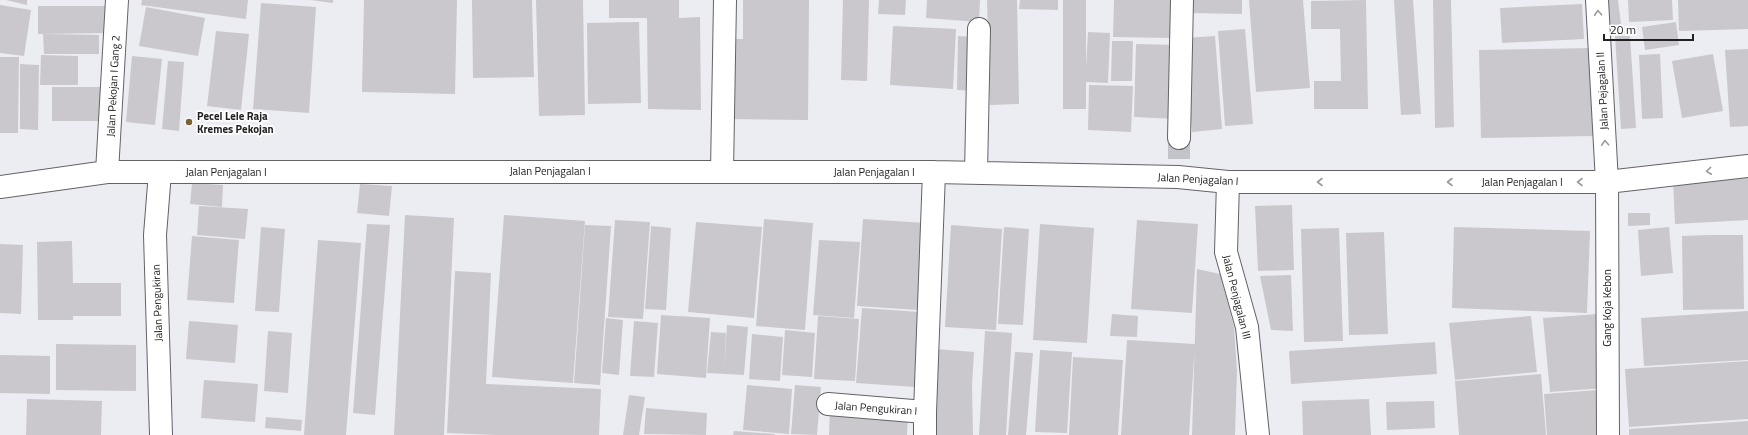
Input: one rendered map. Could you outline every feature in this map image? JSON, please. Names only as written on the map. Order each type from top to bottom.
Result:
[{"type":"street","name":"Jalan Pekojan I Gang 2","points":[[107,172],[117,0]]},
{"type":"street","points":[[722,171],[725,0]]},
{"type":"street","points":[[1179,138],[1182,0]]},
{"type":"street","name":"Jalan Pejagalan II","points":[[1597,0],[1607,182]]},
{"type":"street","points":[[976,173],[979,29]]},
{"type":"street","name":"Jalan Penjagalan I","points":[[0,187],[107,172],[722,171],[976,173],[1179,168],[1228,182],[1607,182],[1748,166]]},
{"type":"street","name":"Jalan Pengukiran","points":[[160,172],[155,235],[161,435]]},
{"type":"street","points":[[926,412],[934,172]]},
{"type":"street","name":"Jalan Penjagalan III","points":[[1228,182],[1226,252],[1247,327],[1258,435]]},
{"type":"street","name":"Gang Koja Kebon","points":[[1607,182],[1608,435]]},
{"type":"street","name":"Jalan Pengukiran I","points":[[828,404],[926,412],[925,435]]},
{"type":"building","points":[[6,0],[27,0],[27,5]]},
{"type":"building","points":[[142,0],[248,0],[246,19],[141,5]]},
{"type":"building","points":[[310,0],[333,0],[333,3]]},
{"type":"building","points":[[364,0],[457,0],[455,94],[362,92]]},
{"type":"building","points":[[472,0],[532,0],[534,77],[473,78]]},
{"type":"building","points":[[536,0],[583,0],[585,115],[539,116]]},
{"type":"building","points":[[609,0],[679,0],[679,18],[700,17],[701,110],[648,109],[647,18],[609,18]]},
{"type":"building","points":[[743,0],[809,0],[808,120],[727,119],[728,39],[743,39]]},
{"type":"building","points":[[843,0],[869,0],[867,81],[841,80]]},
{"type":"building","points":[[879,0],[906,0],[905,15],[878,14]]},
{"type":"building","points":[[927,0],[980,0],[979,22],[926,18]]},
{"type":"building","points":[[987,0],[1017,0],[1019,104],[990,105]]},
{"type":"building","points":[[1020,0],[1058,0],[1058,10],[1019,9]]},
{"type":"building","points":[[1063,0],[1086,0],[1086,68],[1088,32],[1110,33],[1108,83],[1086,82],[1086,109],[1063,109]]},
{"type":"building","points":[[1114,0],[1172,0],[1171,38],[1113,37]]},
{"type":"building","points":[[1189,0],[1242,0],[1242,14],[1189,13]]},
{"type":"building","points":[[1249,0],[1303,0],[1310,88],[1256,92]]},
{"type":"building","points":[[1366,0],[1368,109],[1314,109],[1314,81],[1341,81],[1340,29],[1311,29],[1311,1]]},
{"type":"building","points":[[1394,0],[1413,0],[1421,114],[1401,115]]},
{"type":"building","points":[[1433,0],[1451,0],[1454,127],[1435,128]]},
{"type":"building","points":[[1603,0],[1618,0],[1621,24],[1606,26]]},
{"type":"building","points":[[1628,0],[1672,0],[1673,20],[1629,22]]},
{"type":"building","points":[[1678,0],[1748,0],[1748,29],[1679,31]]},
{"type":"building","points":[[261,3],[316,7],[309,113],[253,109]]},
{"type":"building","points":[[1582,4],[1584,39],[1502,43],[1500,8]]},
{"type":"building","points":[[0,5],[31,10],[24,56],[0,53]]},
{"type":"building","points":[[38,6],[111,6],[111,33],[38,34]]},
{"type":"building","points":[[146,7],[205,18],[198,56],[139,46]]},
{"type":"building","points":[[639,22],[641,103],[588,104],[587,23]]},
{"type":"building","points":[[1676,22],[1679,45],[1645,50],[1642,27]]},
{"type":"building","points":[[893,26],[956,29],[953,89],[890,85]]},
{"type":"building","points":[[1245,29],[1253,124],[1225,126],[1218,31]]},
{"type":"building","points":[[216,31],[249,34],[241,110],[207,106]]},
{"type":"building","points":[[43,34],[99,35],[99,54],[44,54]]},
{"type":"building","points":[[958,36],[977,37],[976,91],[957,90]]},
{"type":"building","points":[[1215,36],[1222,129],[1192,132],[1184,38]]},
{"type":"building","points":[[1615,36],[1630,36],[1636,128],[1621,129]]},
{"type":"building","points":[[1112,41],[1133,41],[1132,81],[1111,81]]},
{"type":"building","points":[[1136,44],[1179,45],[1177,119],[1134,117]]},
{"type":"building","points":[[1591,48],[1593,136],[1481,138],[1479,50]]},
{"type":"building","points":[[1748,49],[1748,126],[1730,127],[1725,50]]},
{"type":"building","points":[[1660,54],[1663,118],[1642,119],[1639,55]]},
{"type":"building","points":[[1713,54],[1723,111],[1682,118],[1672,61]]},
{"type":"building","points":[[41,55],[78,56],[78,85],[40,85]]},
{"type":"building","points":[[132,56],[162,59],[155,125],[126,122]]},
{"type":"building","points":[[0,57],[19,57],[18,133],[0,133]]},
{"type":"building","points":[[168,61],[184,62],[179,131],[162,129]]},
{"type":"building","points":[[20,64],[39,65],[38,130],[20,129]]},
{"type":"building","points":[[1089,85],[1133,86],[1131,132],[1088,130]]},
{"type":"building","points":[[52,87],[107,87],[107,121],[52,121]]},
{"type":"building","points":[[1748,175],[1748,220],[1675,224],[1673,180]]},
{"type":"building","points":[[192,183],[223,185],[222,207],[190,204]]},
{"type":"building","points":[[360,184],[392,186],[389,216],[357,213]]},
{"type":"building","points":[[1292,205],[1294,270],[1258,271],[1255,206]]},
{"type":"building","points":[[199,206],[248,209],[245,239],[197,235]]},
{"type":"building","points":[[1628,213],[1650,213],[1650,225],[1628,226]]},
{"type":"building","points":[[405,215],[454,218],[444,435],[394,435]]},
{"type":"building","points":[[504,215],[585,221],[573,383],[492,377]]},
{"type":"building","points":[[764,219],[813,223],[805,330],[756,326]]},
{"type":"building","points":[[863,219],[925,223],[918,310],[857,306]]},
{"type":"building","points":[[615,220],[650,222],[643,319],[608,317]]},
{"type":"building","points":[[1137,220],[1198,224],[1192,313],[1131,309]]},
{"type":"building","points":[[696,222],[762,227],[754,318],[688,312]]},
{"type":"building","points":[[367,224],[390,225],[375,415],[353,413]]},
{"type":"building","points":[[1040,224],[1094,228],[1087,343],[1033,340]]},
{"type":"building","points":[[585,225],[611,226],[600,385],[574,383]]},
{"type":"building","points":[[951,225],[1002,229],[996,330],[945,327]]},
{"type":"building","points":[[651,226],[671,228],[666,310],[645,309]]},
{"type":"building","points":[[261,227],[285,229],[279,312],[255,311]]},
{"type":"building","points":[[1004,227],[1029,229],[1023,325],[998,324]]},
{"type":"building","points":[[1454,227],[1590,231],[1587,313],[1452,308]]},
{"type":"building","points":[[1669,227],[1673,273],[1641,276],[1638,230]]},
{"type":"building","points":[[1339,228],[1343,341],[1304,342],[1301,229]]},
{"type":"building","points":[[1384,232],[1388,334],[1349,335],[1346,233]]},
{"type":"building","points":[[1743,235],[1744,309],[1683,310],[1682,236]]},
{"type":"building","points":[[192,236],[239,240],[234,303],[187,300]]},
{"type":"building","points":[[318,240],[361,243],[346,435],[304,435]]},
{"type":"building","points":[[819,240],[860,242],[854,318],[813,315]]},
{"type":"building","points":[[72,241],[73,283],[121,283],[121,316],[73,316],[73,320],[38,320],[37,242]]},
{"type":"building","points":[[0,244],[23,245],[21,314],[0,313]]},
{"type":"building","points":[[1197,269],[1220,274],[1234,327],[1237,371],[1235,435],[1192,435]]},
{"type":"building","points":[[455,271],[491,273],[486,384],[601,389],[599,435],[495,435],[447,433]]},
{"type":"building","points":[[1291,275],[1293,331],[1271,330],[1260,276]]},
{"type":"building","points":[[862,308],[920,312],[915,387],[856,383]]},
{"type":"building","points":[[1748,311],[1748,360],[1644,366],[1641,318]]},
{"type":"building","points":[[1112,314],[1138,316],[1137,337],[1110,336]]},
{"type":"building","points":[[1598,314],[1605,388],[1550,392],[1543,318]]},
{"type":"building","points":[[661,315],[710,318],[706,378],[657,374]]},
{"type":"building","points":[[818,316],[859,319],[855,381],[814,379]]},
{"type":"building","points":[[1531,316],[1537,372],[1455,380],[1449,323]]},
{"type":"building","points":[[606,318],[623,320],[619,375],[602,373]]},
{"type":"building","points":[[189,321],[238,325],[235,363],[186,359]]},
{"type":"building","points":[[634,321],[658,323],[654,377],[630,376]]},
{"type":"building","points":[[727,325],[748,327],[744,375],[707,373],[711,332],[726,333],[724,372]]},
{"type":"building","points":[[785,330],[815,333],[812,377],[782,375]]},
{"type":"building","points":[[268,331],[292,333],[288,393],[264,391]]},
{"type":"building","points":[[985,331],[1012,333],[1006,435],[979,435]]},
{"type":"building","points":[[752,334],[783,337],[780,381],[749,379]]},
{"type":"building","points":[[1127,340],[1195,344],[1189,435],[1121,435]]},
{"type":"building","points":[[1435,342],[1437,374],[1291,384],[1289,351]]},
{"type":"building","points":[[56,344],[136,345],[136,391],[56,390]]},
{"type":"building","points":[[936,349],[974,352],[972,386],[973,435],[934,435]]},
{"type":"building","points":[[1040,350],[1072,352],[1067,433],[1035,432]]},
{"type":"building","points":[[1015,352],[1033,353],[1026,435],[1008,435]]},
{"type":"building","points":[[0,355],[50,356],[50,394],[0,393]]},
{"type":"building","points":[[1073,357],[1123,360],[1118,435],[1069,435]]},
{"type":"building","points":[[1748,361],[1748,419],[1629,427],[1625,369]]},
{"type":"building","points":[[1541,374],[1546,435],[1459,435],[1455,381]]},
{"type":"building","points":[[204,380],[258,384],[255,422],[201,418]]},
{"type":"building","points":[[747,385],[792,389],[789,434],[743,430]]},
{"type":"building","points":[[795,385],[821,387],[817,435],[791,434]]},
{"type":"building","points":[[1598,390],[1601,435],[1547,435],[1544,394]]},
{"type":"building","points":[[629,395],[645,397],[639,435],[623,435]]},
{"type":"building","points":[[27,399],[102,401],[101,435],[26,435]]},
{"type":"building","points":[[1369,399],[1371,435],[1303,435],[1302,401]]},
{"type":"building","points":[[1434,401],[1435,428],[1387,430],[1386,402]]},
{"type":"building","points":[[830,407],[908,415],[907,435],[829,435]]},
{"type":"building","points":[[646,408],[707,413],[706,435],[644,434]]},
{"type":"building","points":[[266,417],[302,420],[301,431],[265,428]]},
{"type":"building","points":[[1748,421],[1748,435],[1629,435],[1629,429]]},
{"type":"building","points":[[734,431],[775,434],[775,435],[733,435]]},
{"type":"tunnel","points":[[1179,138],[1179,159]]},
{"type":"place","name":"Pecel Lele Raja Kremes Pekojan","points":[[189,122]]}]
